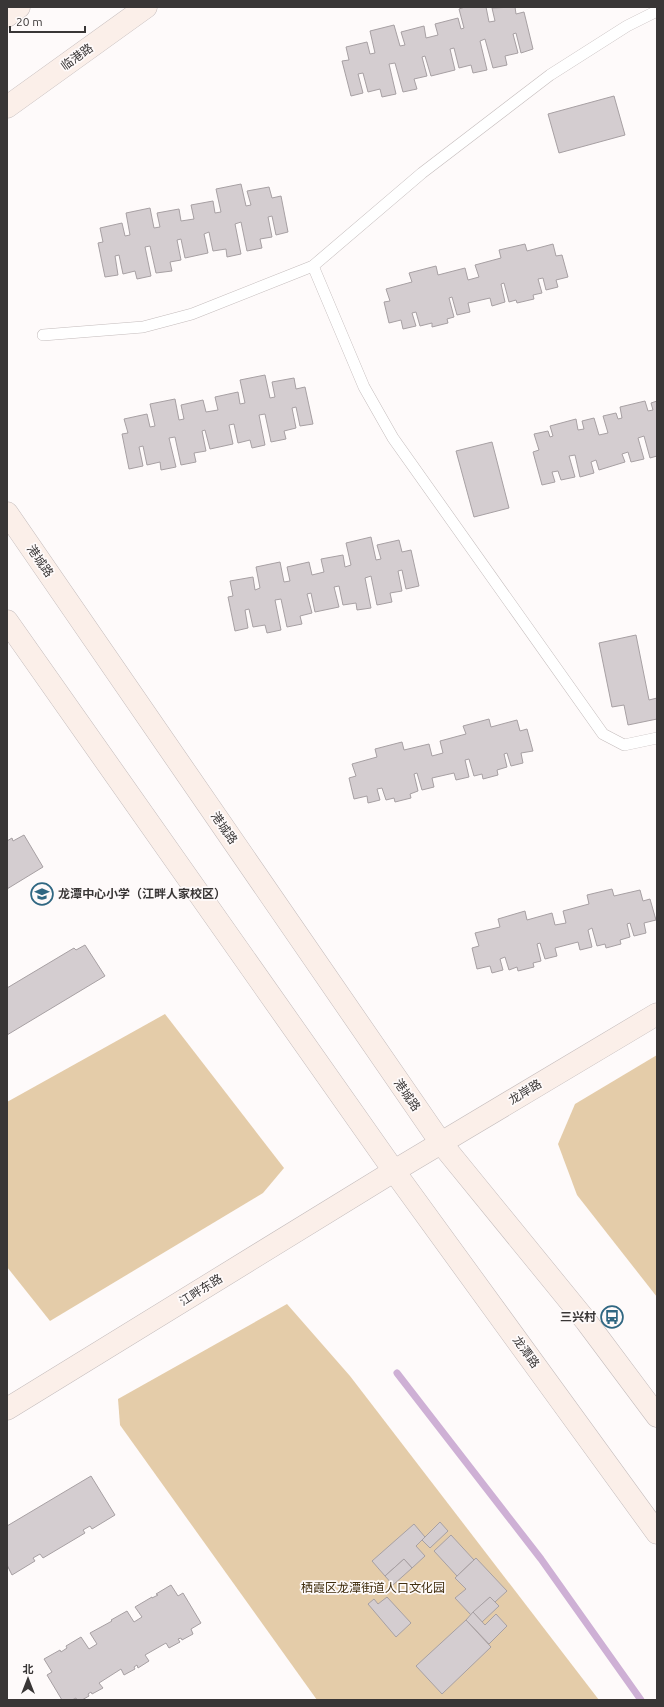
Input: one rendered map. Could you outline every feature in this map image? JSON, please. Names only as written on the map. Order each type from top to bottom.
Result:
[{"type":"main road","points":[[7,16],[19,7]]},
{"type":"main road","name":"临港路","points":[[7,107],[146,7]]},
{"type":"main road","name":"港城路","points":[[7,513],[441,1143]]},
{"type":"main road","points":[[7,621],[394,1171]]},
{"type":"main road","name":"龙岸路","points":[[394,1171],[657,1014]]},
{"type":"main road","points":[[441,1143],[586,1321],[657,1416]]},
{"type":"main road","name":"江畔东路","points":[[7,1409],[394,1171]]},
{"type":"main road","name":"龙潭路","points":[[394,1171],[657,1533]]},
{"type":"lane","points":[[43,335],[143,327],[192,314],[313,266],[422,173],[550,75],[627,26],[657,11]]},
{"type":"lane","points":[[313,266],[364,387],[393,438],[603,734],[624,745],[657,738]]},
{"type":"green space","points":[[165,1014],[284,1168],[263,1193],[50,1321],[7,1267],[7,1102]]},
{"type":"green space","points":[[657,1055],[657,1297],[577,1195],[558,1144],[575,1104]]},
{"type":"green space","name":"栖霞区龙潭街道人口文化园","points":[[287,1304],[350,1376],[599,1700],[317,1700],[120,1425],[118,1399]]},
{"type":"building","points":[[465,7],[486,7],[489,22],[495,21],[492,8],[515,7],[516,14],[524,12],[533,49],[521,53],[516,33],[513,34],[518,53],[505,56],[507,65],[493,68],[485,39],[480,41],[487,70],[473,73],[471,65],[459,68],[454,48],[450,49],[455,70],[431,76],[425,56],[422,57],[427,76],[414,79],[417,89],[403,92],[395,63],[389,64],[396,94],[382,97],[380,89],[368,92],[363,73],[358,74],[363,93],[351,96],[342,61],[349,60],[346,47],[367,42],[370,54],[375,53],[370,31],[394,25],[400,46],[405,45],[401,32],[424,26],[426,38],[438,35],[435,24],[458,18],[461,29],[464,28],[459,9]]},
{"type":"building","points":[[614,96],[625,135],[559,153],[548,114]]},
{"type":"building","points":[[241,184],[246,206],[251,205],[247,191],[269,187],[272,198],[281,196],[288,232],[276,235],[272,216],[268,217],[272,237],[260,239],[262,248],[247,251],[241,222],[235,224],[241,254],[227,257],[226,249],[213,251],[209,232],[204,234],[208,253],[185,258],[181,239],[177,240],[181,260],[170,262],[172,271],[156,273],[150,246],[145,247],[151,276],[137,279],[135,271],[123,274],[119,255],[115,256],[118,275],[105,277],[98,243],[103,242],[100,228],[122,223],[125,236],[130,235],[126,213],[150,208],[154,228],[160,227],[157,213],[179,209],[181,221],[194,219],[191,205],[213,201],[215,213],[221,212],[216,189]]},
{"type":"building","points":[[525,244],[527,251],[553,244],[556,256],[562,255],[568,277],[556,280],[558,287],[546,290],[543,278],[538,279],[542,293],[533,295],[534,299],[517,303],[516,300],[509,302],[504,283],[501,284],[505,302],[492,306],[490,298],[468,303],[470,312],[457,315],[452,297],[449,298],[454,317],[447,319],[448,323],[432,327],[432,323],[420,326],[416,312],[412,313],[416,326],[403,329],[401,320],[389,323],[384,302],[390,301],[386,289],[412,282],[409,273],[436,266],[438,275],[465,268],[468,280],[479,277],[475,265],[501,258],[499,250]]},
{"type":"building","points":[[265,375],[270,398],[275,397],[272,382],[294,378],[296,389],[305,387],[313,424],[300,426],[296,407],[292,408],[296,428],[284,431],[286,439],[271,442],[265,414],[259,415],[265,445],[252,448],[250,440],[238,443],[234,424],[229,425],[233,444],[210,449],[205,430],[202,431],[206,451],[194,453],[196,462],[181,465],[175,437],[169,438],[176,467],[161,470],[160,462],[147,465],[143,446],[139,447],[143,466],[129,469],[122,434],[128,433],[124,419],[147,414],[150,427],[155,426],[150,404],[175,399],[179,420],[184,419],[181,405],[203,400],[206,412],[218,410],[215,397],[238,392],[240,404],[245,403],[240,380]]},
{"type":"building","points":[[645,401],[648,411],[653,410],[651,403],[657,401],[657,456],[650,458],[644,436],[638,438],[644,459],[631,462],[628,452],[622,454],[625,462],[599,470],[596,460],[591,462],[594,473],[580,477],[575,455],[569,456],[575,477],[561,480],[558,471],[552,472],[555,482],[542,485],[533,452],[539,450],[534,434],[548,431],[550,437],[553,436],[550,426],[576,419],[578,430],[584,429],[582,421],[594,418],[599,435],[608,433],[603,416],[616,413],[618,419],[622,418],[620,407]]},
{"type":"building","points":[[492,442],[509,508],[474,517],[456,451]]},
{"type":"building","points":[[371,537],[376,560],[381,559],[377,545],[399,540],[402,552],[411,550],[419,586],[406,589],[402,570],[398,571],[402,591],[390,593],[392,602],[377,605],[371,576],[365,578],[371,608],[357,610],[356,603],[343,605],[339,586],[334,587],[339,607],[315,612],[311,593],[307,594],[312,613],[300,616],[302,624],[287,627],[281,599],[275,600],[281,630],[267,633],[265,625],[253,627],[249,609],[245,610],[248,628],[235,631],[228,597],[233,596],[230,581],[253,577],[255,590],[260,588],[256,567],[280,562],[284,582],[290,581],[287,567],[309,562],[312,575],[324,572],[321,559],[343,555],[345,567],[351,565],[346,543]]},
{"type":"building","points":[[636,635],[649,700],[657,698],[657,719],[628,725],[624,705],[612,707],[599,643]]},
{"type":"building","points":[[489,719],[491,727],[517,720],[520,731],[527,729],[533,751],[521,753],[523,763],[511,766],[507,753],[504,754],[507,767],[497,770],[498,775],[483,779],[482,774],[474,776],[469,759],[465,760],[469,777],[456,780],[454,773],[432,778],[434,787],[422,790],[417,773],[414,774],[418,791],[410,794],[411,798],[395,802],[394,798],[386,800],[382,788],[377,789],[380,800],[368,803],[367,796],[354,799],[349,778],[356,776],[352,764],[377,757],[375,749],[402,742],[404,750],[429,744],[432,756],[443,753],[440,741],[466,734],[463,726]]},
{"type":"building","points":[[24,835],[43,867],[7,889],[7,841],[12,838],[13,841]]},
{"type":"building","points":[[612,889],[614,896],[640,890],[643,901],[650,899],[656,920],[644,923],[646,933],[634,936],[630,923],[627,924],[630,937],[620,940],[621,944],[606,948],[605,944],[597,946],[592,928],[588,930],[592,947],[580,950],[578,942],[555,948],[557,956],[545,959],[540,943],[537,944],[541,961],[533,963],[534,967],[518,971],[517,967],[509,970],[505,957],[500,959],[503,970],[492,973],[490,966],[477,969],[472,948],[479,946],[475,933],[500,927],[498,919],[525,911],[527,920],[552,913],[555,925],[566,923],[563,911],[589,904],[587,895]]},
{"type":"building","points":[[85,945],[105,976],[7,1035],[7,988],[74,948],[76,950]]},
{"type":"building","points":[[91,1476],[115,1515],[92,1529],[90,1526],[83,1530],[85,1533],[43,1558],[40,1554],[33,1558],[35,1561],[12,1575],[7,1565],[7,1526]]},
{"type":"building","points":[[440,1522],[448,1531],[430,1548],[422,1540]]},
{"type":"building","points":[[414,1524],[425,1537],[416,1546],[425,1556],[412,1568],[404,1559],[385,1576],[372,1561]]},
{"type":"building","points":[[451,1535],[474,1560],[457,1576],[434,1551]]},
{"type":"building","points":[[476,1558],[507,1591],[495,1602],[490,1597],[471,1615],[455,1598],[466,1589],[455,1578]]},
{"type":"building","points":[[404,1559],[412,1568],[393,1585],[385,1576]]},
{"type":"building","points":[[171,1585],[178,1596],[183,1593],[201,1623],[191,1629],[193,1634],[182,1640],[181,1638],[178,1639],[180,1642],[169,1648],[166,1643],[145,1655],[149,1661],[138,1668],[137,1665],[134,1667],[135,1669],[124,1675],[121,1669],[99,1683],[103,1688],[92,1694],[91,1692],[88,1694],[89,1696],[82,1700],[77,1700],[76,1698],[72,1700],[62,1700],[47,1675],[52,1672],[44,1659],[60,1650],[61,1652],[67,1648],[66,1646],[81,1637],[89,1649],[97,1644],[90,1633],[127,1611],[134,1622],[142,1617],[135,1607],[158,1595],[156,1594]]},
{"type":"building","points":[[387,1597],[411,1623],[396,1637],[368,1604],[374,1599],[378,1604]]},
{"type":"building","points":[[490,1597],[499,1606],[482,1622],[473,1612]]},
{"type":"building","points":[[473,1612],[485,1625],[496,1614],[507,1626],[489,1644],[466,1620]]},
{"type":"building","points":[[466,1620],[491,1647],[442,1694],[416,1666]]},
{"type":"waterway","points":[[397,1373],[541,1559],[641,1700]]},
{"type":"place","name":"龙潭中心小学（江畔人家校区）","points":[[42,894]]},
{"type":"place","name":"三兴村","points":[[612,1317]]}]
